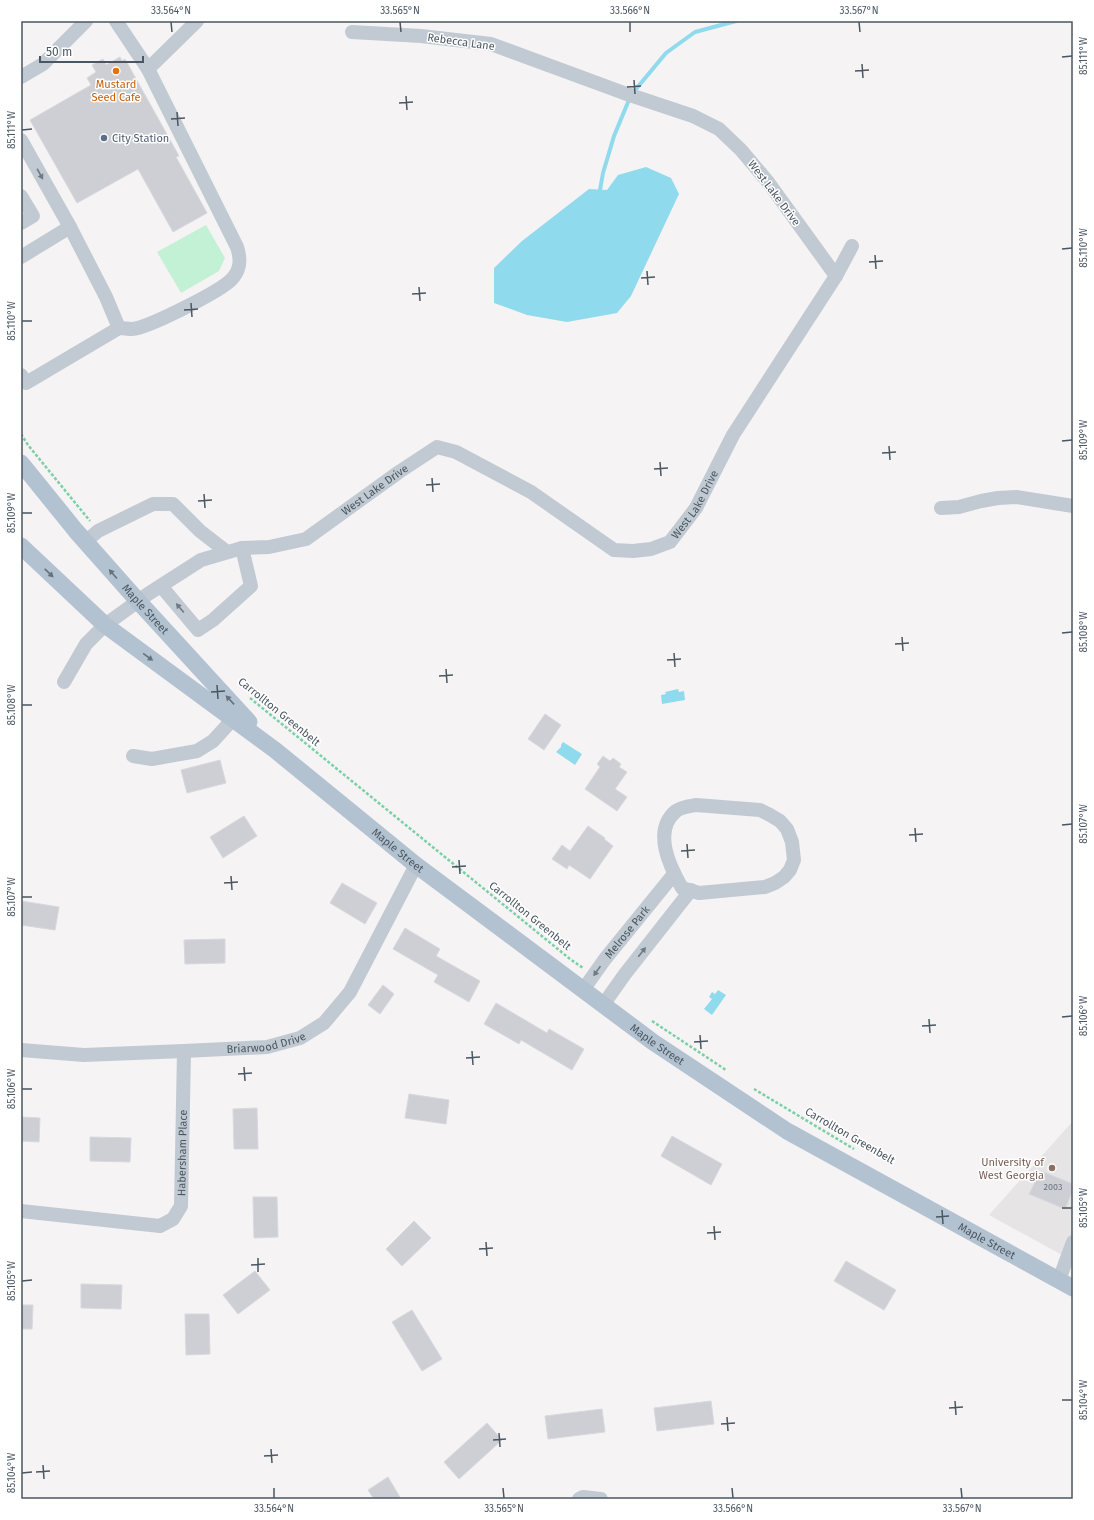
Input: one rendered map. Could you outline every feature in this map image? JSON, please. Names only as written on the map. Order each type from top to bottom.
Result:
[{"type":"main road","name":"Maple Street","points":[[21,463],[92,536],[138,602],[275,750]]},
{"type":"main road","name":"Maple Street","points":[[21,546],[105,626],[275,750],[416,865],[603,1006],[659,1046],[787,1131],[1066,1284]]},
{"type":"street","points":[[21,77],[43,64],[86,21]]},
{"type":"street","points":[[22,384],[119,328],[132,329],[159,320],[196,301],[232,279],[240,263],[240,255],[237,247],[148,69],[116,21]]},
{"type":"street","points":[[148,69],[197,21]]},
{"type":"street","name":"Rebecca Lane","points":[[352,32],[421,36],[491,44],[566,71]]},
{"type":"street","name":"West Lake Drive","points":[[64,682],[86,644],[105,626],[201,560],[242,548],[269,547],[306,539],[436,447],[456,452],[531,492],[614,550],[633,552],[651,549],[670,542],[696,508],[734,435],[836,276],[768,182],[741,150],[720,129],[693,116],[566,71]]},
{"type":"street","points":[[21,140],[70,227],[106,297],[119,328]]},
{"type":"street","points":[[21,196],[27,219]]},
{"type":"street","points":[[21,257],[70,227]]},
{"type":"street","points":[[836,276],[852,246]]},
{"type":"street","points":[[941,508],[959,507],[998,498],[1016,497],[1073,506]]},
{"type":"street","points":[[92,536],[153,504],[173,504],[200,532],[226,552]]},
{"type":"street","points":[[162,586],[198,630],[213,620],[251,586],[242,548]]},
{"type":"street","points":[[133,756],[152,759],[197,751],[213,741],[233,719]]},
{"type":"street","points":[[696,805],[760,810],[780,821],[787,829],[792,842],[794,860],[790,870],[784,877],[775,883],[765,887],[754,888],[700,892],[691,890],[682,888],[674,874],[669,864],[665,843],[665,825],[676,811],[685,807],[696,805]]},
{"type":"street","name":"Briarwood Drive","points":[[21,1050],[84,1055],[184,1051],[267,1047],[300,1038],[324,1023],[350,992],[416,865]]},
{"type":"street","name":"Melrose Park","points":[[582,990],[605,959],[674,874]]},
{"type":"street","name":"Melrose Park","points":[[603,1006],[625,974],[691,890]]},
{"type":"street","name":"Habersham Place","points":[[21,1212],[160,1226],[173,1219],[180,1206],[184,1051]]},
{"type":"street","points":[[1066,1284],[1073,1242]]},
{"type":"street","points":[[579,1499],[583,1497],[601,1499]]},
{"type":"path","points":[[21,434],[92,536]]},
{"type":"path","name":"Carrollton Greenbelt","points":[[245,695],[570,959]]},
{"type":"path","points":[[652,1020],[731,1074]]},
{"type":"path","name":"Carrollton Greenbelt","points":[[750,1087],[858,1151]]},
{"type":"shaded area","name":"University of West Georgia","points":[[1073,1121],[1073,1261],[989,1215]]},
{"type":"green space","points":[[206,225],[225,258],[219,271],[181,293],[157,252]]},
{"type":"water","points":[[646,167],[671,178],[679,194],[631,296],[617,313],[567,322],[527,315],[494,303],[494,268],[522,241],[589,189],[607,190],[618,175]]},
{"type":"water","points":[[678,689],[679,692],[684,691],[685,700],[662,704],[661,695],[666,694],[665,692]]},
{"type":"water","points":[[563,742],[582,754],[575,765],[556,752],[561,747]]},
{"type":"water","points":[[718,990],[726,995],[712,1015],[704,1009],[712,999],[709,997],[712,992],[715,994]]},
{"type":"building","name":"City Station","points":[[120,57],[122,61],[125,59],[179,156],[176,157],[207,213],[173,232],[138,169],[77,203],[30,120],[91,85],[87,78],[96,72],[92,65],[103,59],[106,65]]},
{"type":"building","points":[[545,714],[561,725],[544,750],[528,739]]},
{"type":"building","points":[[603,756],[610,761],[613,758],[621,764],[619,767],[627,772],[615,789],[627,797],[617,811],[585,789],[600,767],[597,764]]},
{"type":"building","points":[[220,760],[226,783],[187,793],[181,770]]},
{"type":"building","points":[[244,816],[257,836],[223,858],[210,837]]},
{"type":"building","points":[[588,826],[605,838],[604,839],[613,846],[590,879],[569,865],[567,869],[552,859],[562,845],[570,851]]},
{"type":"building","points":[[342,883],[377,903],[365,924],[330,903]]},
{"type":"building","points":[[21,901],[59,907],[55,930],[21,925]]},
{"type":"building","points":[[405,928],[440,949],[436,956],[480,981],[469,1002],[434,982],[438,975],[393,949]]},
{"type":"building","points":[[225,939],[225,963],[185,964],[184,940]]},
{"type":"building","points":[[383,985],[394,994],[380,1014],[368,1005]]},
{"type":"building","points":[[496,1003],[547,1033],[549,1029],[584,1049],[572,1070],[521,1040],[519,1044],[484,1024]]},
{"type":"building","points":[[409,1094],[449,1100],[446,1124],[405,1118]]},
{"type":"building","points":[[257,1108],[258,1149],[234,1149],[233,1109]]},
{"type":"building","points":[[21,1117],[40,1118],[39,1142],[21,1141]]},
{"type":"building","points":[[672,1136],[722,1164],[711,1185],[661,1156]]},
{"type":"building","points":[[90,1137],[131,1138],[130,1162],[90,1161]]},
{"type":"building","points":[[1041,1171],[1073,1184],[1073,1190],[1065,1209],[1029,1194]]},
{"type":"building","points":[[253,1197],[277,1197],[278,1237],[254,1238]]},
{"type":"building","points":[[414,1221],[431,1238],[402,1266],[386,1249]]},
{"type":"building","points":[[846,1261],[896,1290],[884,1310],[834,1281]]},
{"type":"building","points":[[255,1271],[270,1290],[238,1314],[223,1295]]},
{"type":"building","points":[[81,1284],[122,1285],[121,1309],[81,1308]]},
{"type":"building","points":[[21,1305],[33,1305],[32,1329],[21,1329]]},
{"type":"building","points":[[412,1310],[442,1359],[422,1371],[392,1322]]},
{"type":"building","points":[[185,1314],[209,1314],[210,1354],[186,1355]]},
{"type":"building","points":[[711,1401],[714,1424],[657,1431],[654,1408]]},
{"type":"building","points":[[602,1409],[605,1432],[548,1439],[545,1416]]},
{"type":"building","points":[[487,1423],[502,1440],[459,1479],[444,1462]]},
{"type":"building","points":[[388,1477],[401,1499],[374,1499],[368,1490]]},
{"type":"waterway","points":[[600,190],[603,173],[614,136],[631,95],[666,53],[695,32],[736,21]]},
{"type":"place","name":"Mustard Seed Cafe","points":[[116,71]]},
{"type":"place","name":"City Station","points":[[104,138]]},
{"type":"place","name":"University of West Georgia","points":[[1052,1168]]}]
